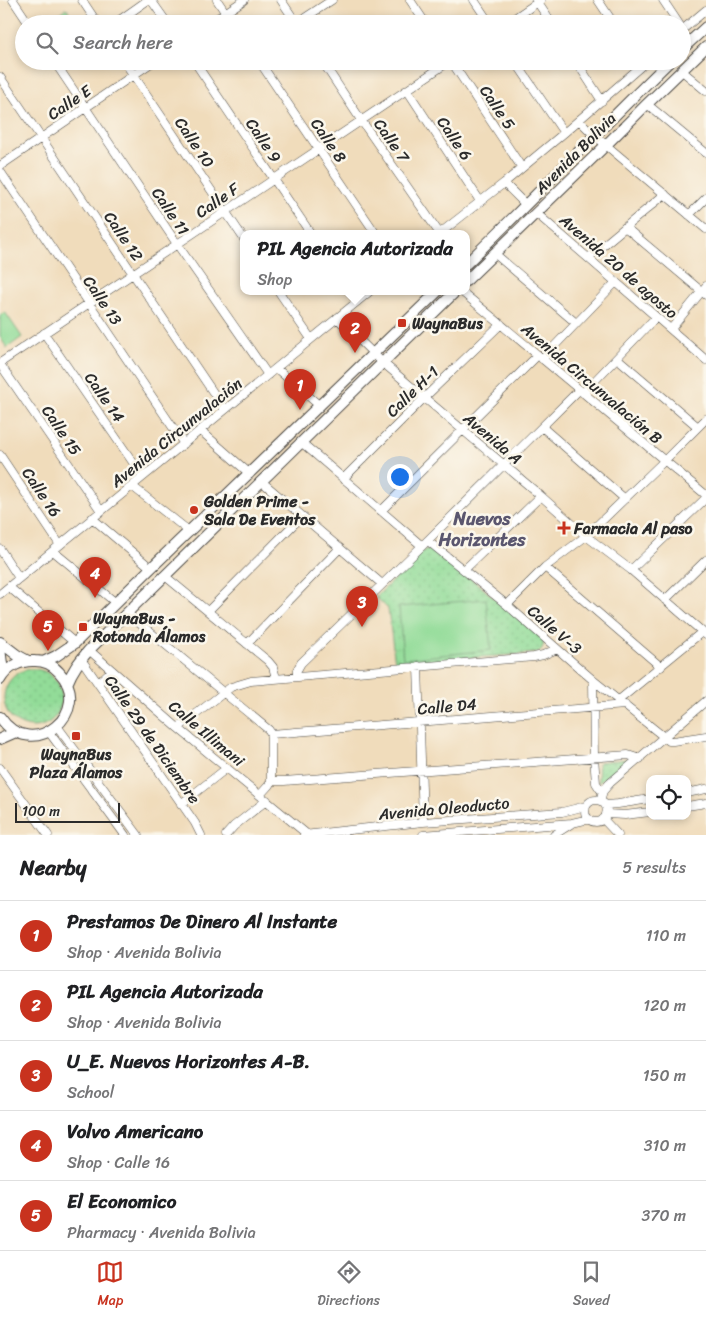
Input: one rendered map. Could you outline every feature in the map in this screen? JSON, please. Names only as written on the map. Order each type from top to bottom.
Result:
[{"type":"main road","points":[[691,41],[706,27]]},
{"type":"main road","name":"Avenida Bolivia","points":[[691,61],[706,47]]},
{"type":"main road","name":"Avenida Bolivia","points":[[470,260],[661,70]]},
{"type":"main road","name":"Avenida Bolivia","points":[[470,276],[681,70]]},
{"type":"main road","points":[[43,662],[75,643],[434,295]]},
{"type":"main road","points":[[67,684],[72,672],[89,650],[452,295]]},
{"type":"main road","points":[[0,642],[16,655],[28,661]]},
{"type":"main road","points":[[0,648],[1,679]]},
{"type":"main road","points":[[0,717],[7,726],[16,732],[33,736],[53,729],[62,720],[69,706],[67,684],[58,670],[43,662],[28,661],[17,664],[1,679]]},
{"type":"main road","points":[[0,739],[16,732]]},
{"type":"street","points":[[13,0],[23,15]]},
{"type":"street","points":[[82,0],[92,15]]},
{"type":"street","points":[[128,15],[150,0],[161,15]]},
{"type":"street","points":[[217,0],[228,15]]},
{"type":"street","points":[[222,15],[244,0]]},
{"type":"street","points":[[281,0],[291,15]]},
{"type":"street","points":[[309,15],[332,0]]},
{"type":"street","points":[[410,0],[420,15]]},
{"type":"street","points":[[474,0],[484,15]]},
{"type":"street","points":[[598,0],[608,15]]},
{"type":"street","points":[[663,0],[673,15]]},
{"type":"street","points":[[519,15],[538,1],[547,15]]},
{"type":"street","points":[[691,21],[706,10]]},
{"type":"street","name":"Calle 11","points":[[61,70],[176,244],[268,375]]},
{"type":"street","name":"Calle 10","points":[[130,70],[240,233]]},
{"type":"street","name":"Calle E","points":[[0,166],[140,70]]},
{"type":"street","name":"Calle 9","points":[[200,70],[308,230]]},
{"type":"street","name":"Calle 8","points":[[265,70],[373,230]]},
{"type":"street","name":"Calle 7","points":[[328,70],[437,230]]},
{"type":"street","name":"Calle F","points":[[0,363],[437,70]]},
{"type":"street","name":"Calle 5","points":[[457,70],[522,168]]},
{"type":"street","points":[[521,70],[564,133]]},
{"type":"street","points":[[582,70],[602,101]]},
{"type":"street","points":[[445,230],[602,101],[635,70]]},
{"type":"street","points":[[681,70],[706,91]]},
{"type":"street","name":"Calle 12","points":[[0,77],[225,410]]},
{"type":"street","name":"Calle 6","points":[[407,90],[480,201]]},
{"type":"street","points":[[647,104],[706,153]]},
{"type":"street","points":[[579,120],[594,135],[706,229]]},
{"type":"street","name":"Calle 13","points":[[0,171],[184,444]]},
{"type":"street","points":[[504,183],[526,205]]},
{"type":"street","points":[[588,258],[664,194]]},
{"type":"street","points":[[689,215],[706,198]]},
{"type":"street","name":"Avenida 20 de agosto","points":[[536,213],[706,360]]},
{"type":"street","points":[[626,227],[704,291],[670,330]]},
{"type":"street","points":[[494,253],[576,324]]},
{"type":"street","points":[[381,511],[462,430],[576,324],[616,282]]},
{"type":"street","points":[[281,295],[311,339]]},
{"type":"street","points":[[352,295],[357,302]]},
{"type":"street","name":"Avenida Circunvalación","points":[[0,594],[365,295]]},
{"type":"street","name":"Avenida Circunvalación B","points":[[466,295],[706,497]]},
{"type":"street","points":[[297,676],[297,670],[301,663],[542,427],[618,358],[656,317]]},
{"type":"street","name":"Avenida A","points":[[337,318],[382,362],[586,536],[631,570],[704,633]]},
{"type":"street","name":"Calle H-1","points":[[343,479],[500,324]]},
{"type":"street","name":"Calle 14","points":[[44,333],[143,476]]},
{"type":"street","points":[[618,358],[698,427]]},
{"type":"street","name":"Calle 15","points":[[0,363],[101,511]]},
{"type":"street","points":[[276,368],[320,406]]},
{"type":"street","points":[[507,605],[545,568],[586,536],[706,420]]},
{"type":"street","points":[[542,427],[625,499]]},
{"type":"street","points":[[200,430],[250,474]]},
{"type":"street","name":"Calle V-3","points":[[301,442],[381,511],[464,570],[593,680],[664,737]]},
{"type":"street","name":"Calle 16","points":[[0,455],[60,545]]},
{"type":"street","points":[[261,481],[382,584]]},
{"type":"street","points":[[132,486],[190,532]]},
{"type":"street","points":[[464,570],[541,496]]},
{"type":"street","points":[[631,570],[706,497]]},
{"type":"street","points":[[208,611],[302,516]]},
{"type":"street","points":[[92,518],[152,568]]},
{"type":"street","points":[[247,644],[340,548]]},
{"type":"street","points":[[0,549],[19,578]]},
{"type":"street","points":[[53,551],[116,603]]},
{"type":"street","points":[[665,600],[705,564]]},
{"type":"street","points":[[545,568],[661,667]]},
{"type":"street","points":[[165,576],[268,661],[273,667],[276,678]]},
{"type":"street","points":[[8,587],[75,643]]},
{"type":"street","points":[[128,613],[264,725],[271,734],[271,781],[264,798],[226,835]]},
{"type":"street","points":[[622,703],[661,667],[704,633]]},
{"type":"street","points":[[178,728],[224,692],[240,683],[297,676],[534,657],[557,649]]},
{"type":"street","name":"Calle Illimani","points":[[89,650],[178,728],[308,835]]},
{"type":"street","name":"Calle 29 de Diciembre","points":[[81,659],[201,835]]},
{"type":"street","points":[[418,666],[423,822]]},
{"type":"street","points":[[98,683],[112,670]]},
{"type":"street","points":[[593,680],[596,783],[604,792]]},
{"type":"street","points":[[618,835],[605,817],[604,792],[610,783],[706,701]]},
{"type":"street","name":"Calle D4","points":[[271,734],[593,708],[622,703]]},
{"type":"street","points":[[53,729],[125,835]]},
{"type":"street","points":[[53,729],[138,835]]},
{"type":"street","points":[[664,737],[669,741],[674,741],[706,736]]},
{"type":"street","points":[[271,781],[594,757],[628,755],[640,759]]},
{"type":"street","points":[[0,768],[48,835]]},
{"type":"street","points":[[181,804],[227,768]]},
{"type":"street","points":[[691,792],[706,789]]},
{"type":"street","points":[[646,800],[618,804],[594,800],[588,803],[585,811],[589,819],[596,822],[605,817],[646,812]]},
{"type":"street","points":[[691,805],[706,803]]},
{"type":"street","name":"Avenida Oleoducto","points":[[304,835],[423,822],[562,812],[586,806]]},
{"type":"street","name":"Avenida Oleoducto","points":[[423,835],[506,831],[572,823],[589,819]]},
{"type":"street","points":[[554,835],[572,823]]},
{"type":"green space","points":[[66,8],[71,15],[57,15]]},
{"type":"green space","points":[[5,312],[22,337],[7,348],[0,337],[0,315]]},
{"type":"green space","points":[[427,549],[437,550],[543,639],[542,648],[538,653],[395,663],[388,609],[376,597],[421,552]]},
{"type":"green space","points":[[486,599],[491,650],[403,659],[399,607]]},
{"type":"green space","points":[[33,669],[44,671],[57,682],[62,698],[60,709],[49,722],[33,727],[22,725],[9,714],[4,698],[6,687],[17,674]]},
{"type":"green space","points":[[629,759],[598,783],[599,762]]},
{"type":"place","name":"WaynaBus","points":[[402,323]]},
{"type":"place","name":"PIL Agencia Autorizada","points":[[355,353]]},
{"type":"place","name":"Prestamos De Dinero Al Instante","points":[[300,410]]},
{"type":"place","name":"Golden Prime - Sala De Eventos","points":[[194,510]]},
{"type":"place","name":"Farmacia Al paso","points":[[564,528]]},
{"type":"place","name":"Volvo Americano","points":[[95,598]]},
{"type":"place","name":"WaynaBus - Rotonda Álamos","points":[[83,627]]},
{"type":"place","name":"U_E. Nuevos Horizontes A-B.","points":[[362,627]]},
{"type":"place","name":"El Economico","points":[[48,651]]},
{"type":"place","name":"WaynaBus Plaza Álamos","points":[[76,736]]},
{"type":"district","name":"Nuevos Horizontes","points":[[482,529]]}]
